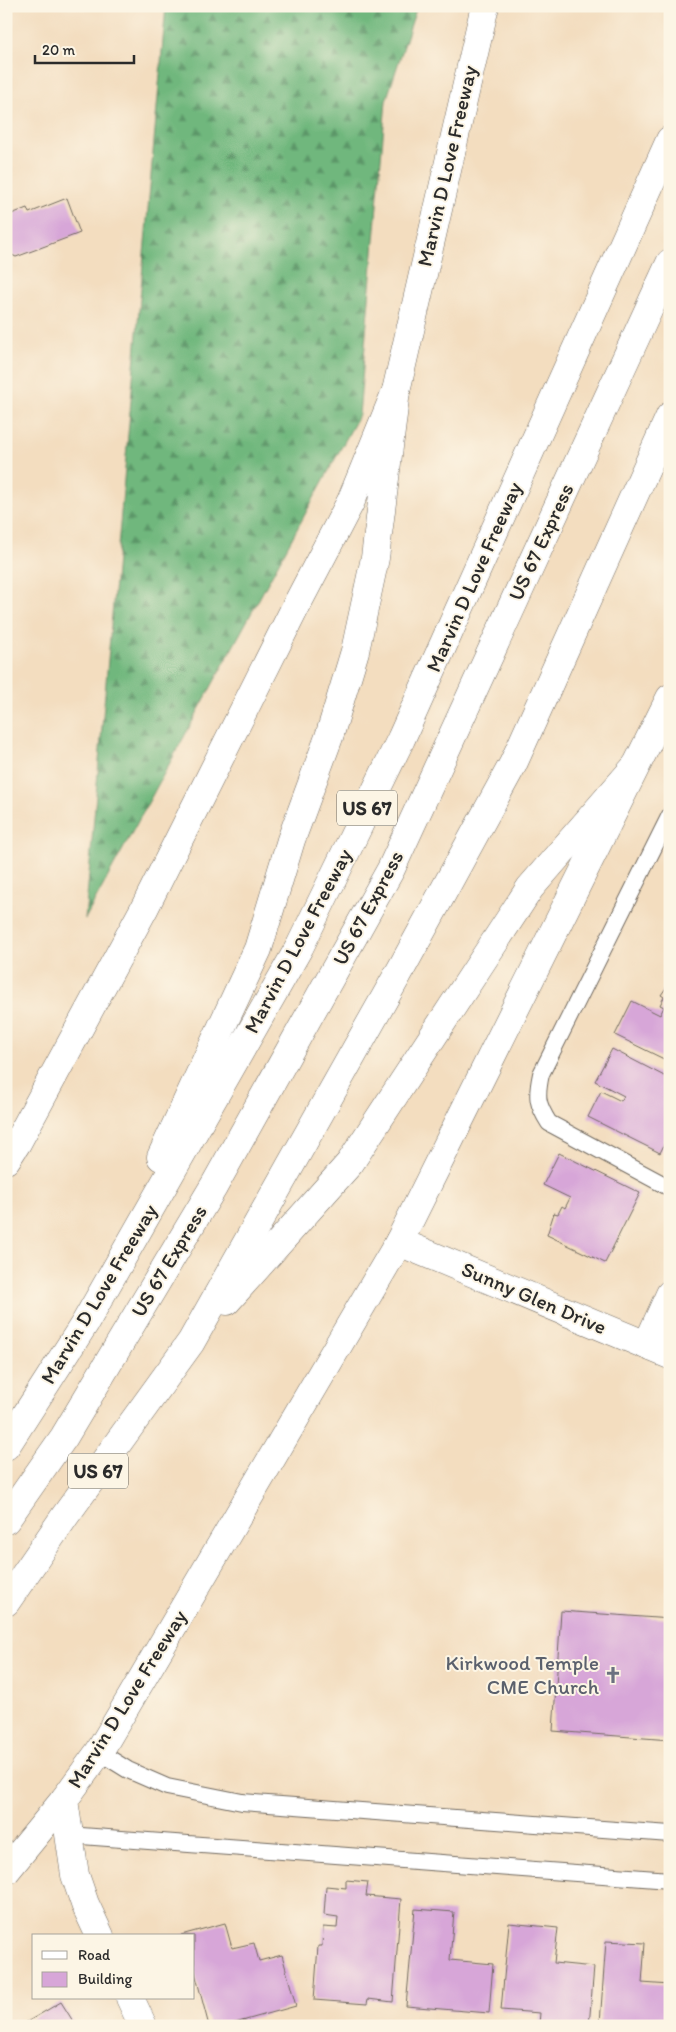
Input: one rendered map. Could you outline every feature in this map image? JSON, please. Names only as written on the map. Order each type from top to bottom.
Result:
[{"type":"main road","name":"Marvin D Love Freeway","points":[[6,1160],[145,907],[296,606],[351,501],[396,391],[485,6]]},
{"type":"main road","name":"Marvin D Love Freeway","points":[[6,1446],[85,1323],[300,946],[401,739],[670,140]]},
{"type":"main road","name":"US 67 Express","points":[[6,1520],[64,1436],[214,1186],[391,869],[670,264]]},
{"type":"main road","points":[[85,1323],[258,948],[292,840],[329,736],[355,651],[375,558],[396,391]]},
{"type":"main road","name":"US 67","points":[[6,1602],[65,1516],[191,1342],[401,969],[513,764],[670,416]]},
{"type":"main road","name":"Marvin D Love Freeway","points":[[6,1871],[64,1800],[99,1752],[398,1242],[670,698]]},
{"type":"main road","points":[[191,1342],[350,1163],[530,888],[635,767]]},
{"type":"main road","name":"Sunny Glen Drive","points":[[398,1242],[659,1350]]},
{"type":"main road","points":[[659,1350],[670,1294]]},
{"type":"main road","points":[[64,1800],[68,1835],[76,1875],[85,1904],[99,1934]]},
{"type":"main road","points":[[131,2000],[144,2026]]},
{"type":"lane","points":[[670,816],[542,1074],[537,1090],[539,1107],[549,1123],[670,1188]]},
{"type":"lane","points":[[99,1752],[128,1770],[167,1787],[242,1802],[670,1834]]},
{"type":"lane","points":[[68,1835],[670,1880]]},
{"type":"green space","points":[[166,6],[417,6],[386,101],[359,415],[85,919]]},
{"type":"building","points":[[67,198],[80,233],[16,257],[12,255],[8,262],[6,262],[6,216],[27,208],[29,213]]},
{"type":"building","points":[[670,982],[670,1062],[615,1035],[632,1001],[660,1015],[664,1007],[660,1005],[664,997],[661,995]]},
{"type":"building","points":[[612,1049],[670,1079],[670,1133],[660,1153],[588,1117],[601,1091],[621,1101],[624,1096],[595,1081]]},
{"type":"building","points":[[559,1153],[640,1193],[605,1263],[547,1235],[554,1213],[558,1214],[562,1206],[565,1208],[570,1198],[543,1185]]},
{"type":"building","name":"Kirkwood Temple CME Church","points":[[561,1611],[670,1619],[670,1740],[553,1731]]},
{"type":"building","points":[[346,1880],[368,1882],[366,1896],[401,1899],[393,2002],[368,1999],[367,2004],[314,2000],[318,1946],[322,1946],[323,1927],[337,1928],[338,1917],[324,1915],[326,1886],[346,1888]]},
{"type":"building","points":[[415,1909],[454,1912],[450,1960],[493,1964],[489,2013],[406,2006]]},
{"type":"building","points":[[225,1923],[232,1948],[254,1943],[259,1961],[282,1955],[296,2006],[224,2026],[209,2026],[195,1973],[195,1934],[185,1934]]},
{"type":"building","points":[[509,1923],[558,1928],[554,1963],[594,1967],[589,2026],[539,2024],[540,2013],[501,2010]]},
{"type":"building","points":[[606,1941],[645,1943],[642,1983],[670,1985],[670,2026],[628,2026],[600,2023]]},
{"type":"building","points":[[61,2002],[76,2026],[20,2026]]},
{"type":"place","name":"Kirkwood Temple CME Church","points":[[613,1675]]}]
